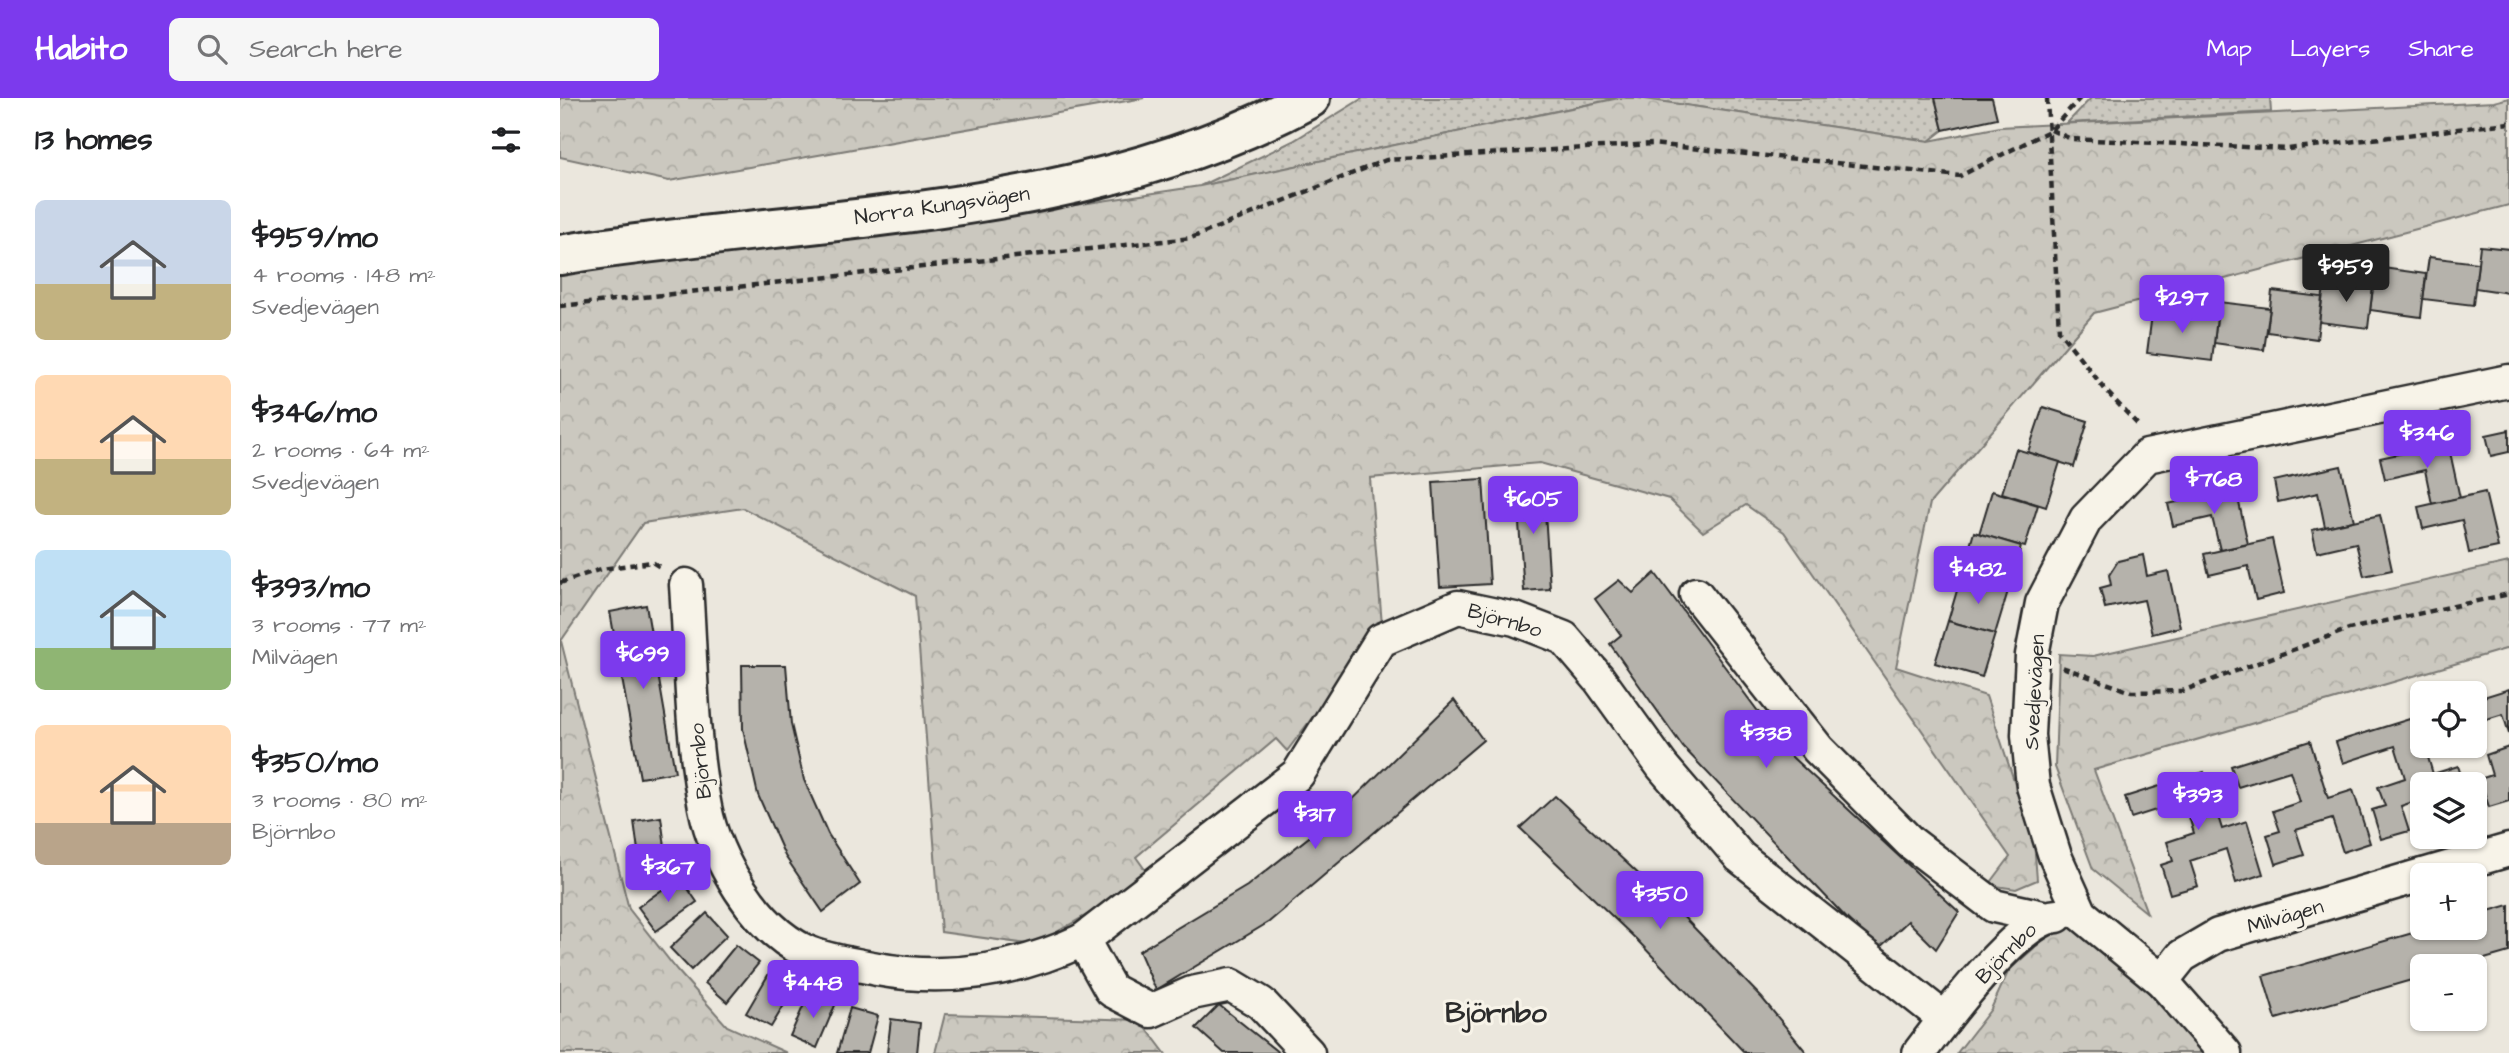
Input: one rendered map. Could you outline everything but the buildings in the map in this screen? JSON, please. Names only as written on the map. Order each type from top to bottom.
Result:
[{"type":"main road","name":"Norra Kungsvägen","points":[[560,255],[929,208],[1069,185],[1140,169],[1222,140],[1310,98]]},
{"type":"street","name":"Svedjevägen","points":[[2225,1053],[2162,981],[2081,914],[2055,856],[2033,786],[2028,735],[2032,655],[2042,603],[2086,519],[2147,456],[2509,381]]},
{"type":"street","name":"Björnbo","points":[[686,585],[705,808],[724,863],[751,905],[780,935],[805,951],[887,971],[930,973],[999,970],[1044,958],[1083,940],[1298,774],[1381,640],[1458,607],[1515,619],[1564,638],[1599,679],[1662,766],[1740,857],[1945,1018]]},
{"type":"street","points":[[1696,594],[1818,749],[1910,842],[1994,906],[2043,917]]},
{"type":"street","name":"Milvägen","points":[[2464,863],[2509,850]]},
{"type":"street","name":"Milvägen","points":[[2162,981],[2182,956],[2218,935],[2410,879]]},
{"type":"street","name":"Björnbo","points":[[1919,1053],[1945,1018],[2005,950],[2043,917],[2081,914]]},
{"type":"street","points":[[1083,940],[1111,990],[1151,1010],[1192,993],[1231,985],[1261,1003],[1308,1053]]},
{"type":"path","points":[[2048,98],[2059,331],[2108,393],[2164,452]]},
{"type":"path","points":[[560,306],[1191,238],[1386,160],[1652,144],[1961,176],[2051,130],[2080,98]]},
{"type":"path","points":[[2051,130],[2071,139],[2288,149],[2509,122]]},
{"type":"path","points":[[560,583],[601,569],[652,562],[686,585]]},
{"type":"path","points":[[2032,655],[2131,692],[2182,691],[2349,629],[2509,594]]},
{"type":"green space","points":[[560,98],[1144,98],[669,181],[560,157]]},
{"type":"green space","points":[[1363,98],[1619,98],[1200,186],[1293,141]]},
{"type":"green space","points":[[1619,98],[1638,98],[1929,141],[2000,127],[2494,102],[2509,98],[2509,205],[2094,313],[1930,503],[1896,667],[1986,696],[2034,841],[2037,880],[2016,889],[1989,885],[2010,857],[1784,532],[1746,505],[1703,532],[1669,499],[1540,463],[1370,478],[1382,625],[1287,751],[1276,739],[1136,857],[1151,878],[1034,945],[941,932],[915,596],[743,508],[643,523],[561,641],[629,909],[677,970],[727,1026],[787,1053],[560,1053],[560,272],[983,219],[1200,186]]},
{"type":"green space","points":[[1638,98],[1935,98],[1943,130],[1929,141]]},
{"type":"green space","points":[[2091,98],[2270,98],[2271,112],[2067,123]]},
{"type":"green space","points":[[2509,562],[2509,648],[2094,770],[2147,913],[2093,869],[2055,767],[2059,654],[2093,656]]},
{"type":"green space","points":[[2065,921],[2153,970],[2220,1053],[1957,1053],[1991,1009],[2009,970]]},
{"type":"green space","points":[[945,1014],[1140,1020],[1165,1053],[935,1053]]},
{"type":"district","name":"Björnbo","points":[[1496,1012]]}]
